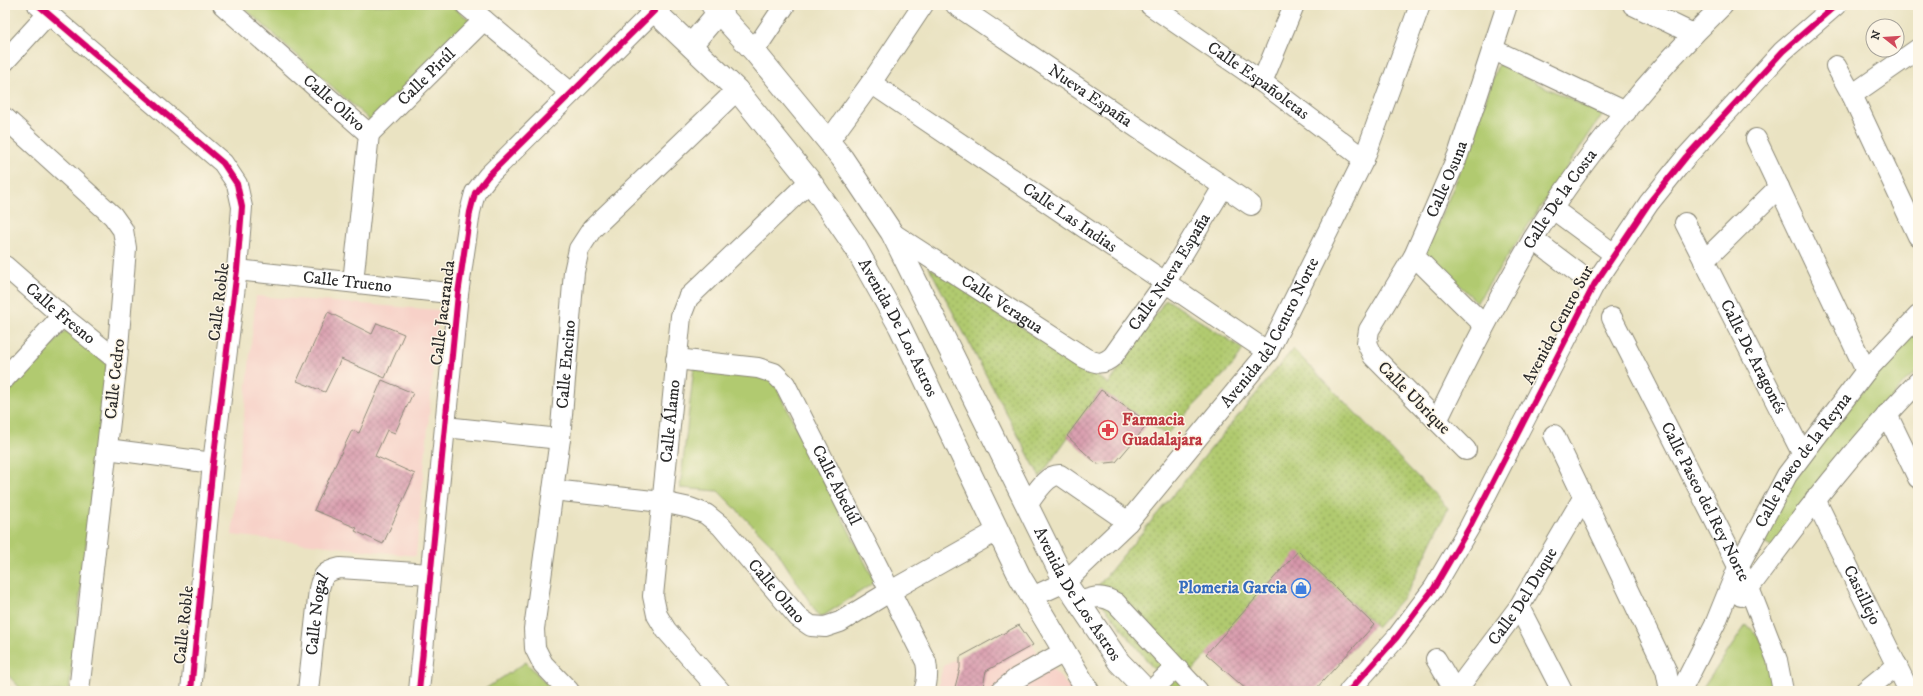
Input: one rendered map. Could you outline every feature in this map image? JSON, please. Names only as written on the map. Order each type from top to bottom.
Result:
[{"type":"main road","name":"Avenida De Los Astros","points":[[651,8],[737,90],[810,181],[854,245],[900,327],[1020,577],[1088,691]]},
{"type":"main road","name":"Avenida De Los Astros","points":[[715,9],[754,51],[842,158],[892,233],[1065,582],[1119,662],[1147,691]]},
{"type":"main road","points":[[691,45],[715,9]]},
{"type":"street","name":"Calle Olivo","points":[[223,5],[369,134],[353,282]]},
{"type":"street","points":[[466,5],[571,93]]},
{"type":"street","points":[[754,51],[784,5]]},
{"type":"street","points":[[828,142],[871,83],[923,5]]},
{"type":"street","name":"Nueva España","points":[[956,5],[1251,205]]},
{"type":"street","name":"Calle Españoletas","points":[[1150,5],[1262,82],[1364,159]]},
{"type":"street","points":[[1262,82],[1294,5]]},
{"type":"street","name":"Avenida del Centro Norte","points":[[1032,597],[1065,582],[1128,522],[1268,352],[1364,159],[1420,5]]},
{"type":"street","name":"Calle Osuna","points":[[1367,343],[1369,330],[1414,256],[1458,155],[1494,50],[1507,5]]},
{"type":"street","points":[[1633,5],[1693,34]]},
{"type":"street","name":"Calle De la Costa","points":[[1437,421],[1484,325],[1533,239],[1553,208],[1626,112],[1693,34],[1723,5]]},
{"type":"street","name":"Avenida Centro Sur","points":[[1349,691],[1397,637],[1434,588],[1469,528],[1594,285],[1649,203],[1686,157],[1783,51],[1836,5]]},
{"type":"street","name":"Calle Jacaranda","points":[[419,691],[458,294],[470,212],[475,193],[488,176],[571,93],[651,8]]},
{"type":"street","points":[[5,61],[43,9]]},
{"type":"street","name":"Calle Roble","points":[[43,9],[223,163],[237,184],[242,207],[237,270],[213,464],[191,691]]},
{"type":"street","name":"Calle Pirúl","points":[[369,134],[484,20]]},
{"type":"street","points":[[1852,95],[1918,49]]},
{"type":"street","points":[[1494,50],[1626,112]]},
{"type":"street","points":[[1836,66],[1852,95],[1918,236]]},
{"type":"street","name":"Calle Las Indias","points":[[871,83],[1268,352]]},
{"type":"street","name":"Calle Encino","points":[[570,691],[543,664],[535,648],[534,629],[560,439],[574,272],[579,249],[592,228],[737,90]]},
{"type":"street","name":"Calle Cedro","points":[[5,118],[113,216],[123,230],[126,248],[117,360],[79,691]]},
{"type":"street","points":[[1756,139],[1866,371]]},
{"type":"street","name":"Calle Álamo","points":[[720,691],[666,630],[657,615],[653,596],[681,316],[688,298],[810,181]]},
{"type":"street","name":"Calle Nueva España","points":[[1113,356],[1165,283],[1224,187]]},
{"type":"street","points":[[1704,261],[1779,187]]},
{"type":"street","points":[[1553,208],[1614,254]]},
{"type":"street","name":"Calle De Aragonés","points":[[1685,223],[1802,454]]},
{"type":"street","name":"Calle Veragua","points":[[892,233],[1085,358],[1096,364],[1105,362],[1113,356]]},
{"type":"street","points":[[1533,239],[1594,285]]},
{"type":"street","points":[[1414,256],[1484,325]]},
{"type":"street","name":"Calle Fresno","points":[[5,266],[62,316],[117,360]]},
{"type":"street","name":"Calle Trueno","points":[[237,270],[458,294]]},
{"type":"street","points":[[5,378],[62,316]]},
{"type":"street","name":"Calle Paseo de la Reyna","points":[[1681,691],[1716,622],[1739,565],[1773,499],[1802,454],[1866,371],[1918,316]]},
{"type":"street","name":"Calle Paseo del Rey Norte","points":[[1612,318],[1739,565],[1777,660],[1783,691]]},
{"type":"street","name":"Calle Ubrique","points":[[1367,343],[1373,356],[1466,450]]},
{"type":"street","name":"Calle Abedúl","points":[[676,359],[758,368],[774,373],[785,384],[889,592],[926,662],[928,673],[927,684],[924,691]]},
{"type":"street","name":"Calle Paseo de la Reyna","points":[[1716,622],[1749,588],[1815,499],[1887,414],[1918,382]]},
{"type":"street","points":[[1887,414],[1918,478]]},
{"type":"street","points":[[445,427],[560,439]]},
{"type":"street","points":[[1554,435],[1666,670],[1670,691]]},
{"type":"street","points":[[107,449],[213,464]]},
{"type":"street","points":[[1027,505],[1050,477],[1055,474],[1060,475],[1128,522]]},
{"type":"street","name":"Calle Olmo","points":[[553,490],[662,502],[690,508],[706,514],[720,526],[798,617],[812,626],[825,627],[840,622],[889,592],[997,531]]},
{"type":"street","name":"Calle Del Duque","points":[[1455,691],[1519,607],[1583,498]]},
{"type":"street","name":"Castillejo","points":[[1815,499],[1909,691]]},
{"type":"street","name":"Calle Nogal","points":[[308,691],[319,589],[322,577],[328,570],[340,568],[430,574]]},
{"type":"street","points":[[1079,602],[1096,597],[1107,598],[1116,603],[1198,691]]},
{"type":"street","points":[[1519,607],[1562,691]]},
{"type":"street","points":[[1001,691],[1016,678],[1064,652]]},
{"type":"street","points":[[1436,659],[1455,691]]},
{"type":"street","points":[[1865,691],[1897,665]]},
{"type":"street","points":[[1151,691],[1175,668]]},
{"type":"shaded area","points":[[256,296],[439,310],[416,556],[232,535]]},
{"type":"shaded area","points":[[1019,625],[1041,657],[1073,691],[937,691],[943,666]]},
{"type":"green space","points":[[241,5],[451,5],[472,22],[373,123]]},
{"type":"green space","points":[[1498,64],[1602,115],[1477,302],[1425,253],[1464,163]]},
{"type":"green space","points":[[929,267],[1109,384],[1166,299],[1243,349],[1234,364],[1166,435],[1101,390],[1040,477]]},
{"type":"green space","points":[[1918,328],[1918,370],[1905,382],[1774,549],[1762,541],[1787,492],[1818,442]]},
{"type":"green space","points":[[66,330],[107,364],[69,691],[23,691],[5,672],[5,397]]},
{"type":"green space","points":[[1293,349],[1448,508],[1407,593],[1377,627],[1298,552],[1175,691],[1171,691],[1093,592]]},
{"type":"green space","points":[[694,368],[770,375],[875,582],[820,618],[775,548],[718,491],[680,488]]},
{"type":"green space","points":[[1746,625],[1759,638],[1764,646],[1775,691],[1701,691]]},
{"type":"green space","points":[[526,662],[553,691],[482,691]]},
{"type":"building","points":[[328,312],[372,334],[377,323],[404,334],[385,378],[341,359],[325,392],[297,381]]},
{"type":"building","points":[[382,380],[413,393],[395,433],[387,430],[375,456],[415,474],[383,544],[355,531],[357,528],[314,510],[352,430],[359,433]]},
{"type":"building","name":"Farmacia Guadalajara","points":[[1101,390],[1149,423],[1116,462],[1097,464],[1067,436]]},
{"type":"building","name":"Plomeria Garcia","points":[[1298,551],[1374,625],[1314,691],[1248,691],[1206,654]]},
{"type":"building","points":[[1019,625],[1033,645],[986,671],[982,691],[954,691],[960,668],[960,657]]},
{"type":"cycle path","points":[[38,5],[223,163],[237,184],[242,207],[237,270],[213,463],[191,691]]},
{"type":"cycle path","points":[[1349,691],[1397,637],[1434,588],[1469,528],[1594,285],[1649,203],[1686,157],[1783,51],[1836,5]]},
{"type":"cycle path","points":[[419,691],[458,294],[470,212],[475,193],[488,176],[655,10]]},
{"type":"place","name":"Farmacia Guadalajara","points":[[1108,430]]},
{"type":"place","name":"Plomeria Garcia","points":[[1301,588]]}]
